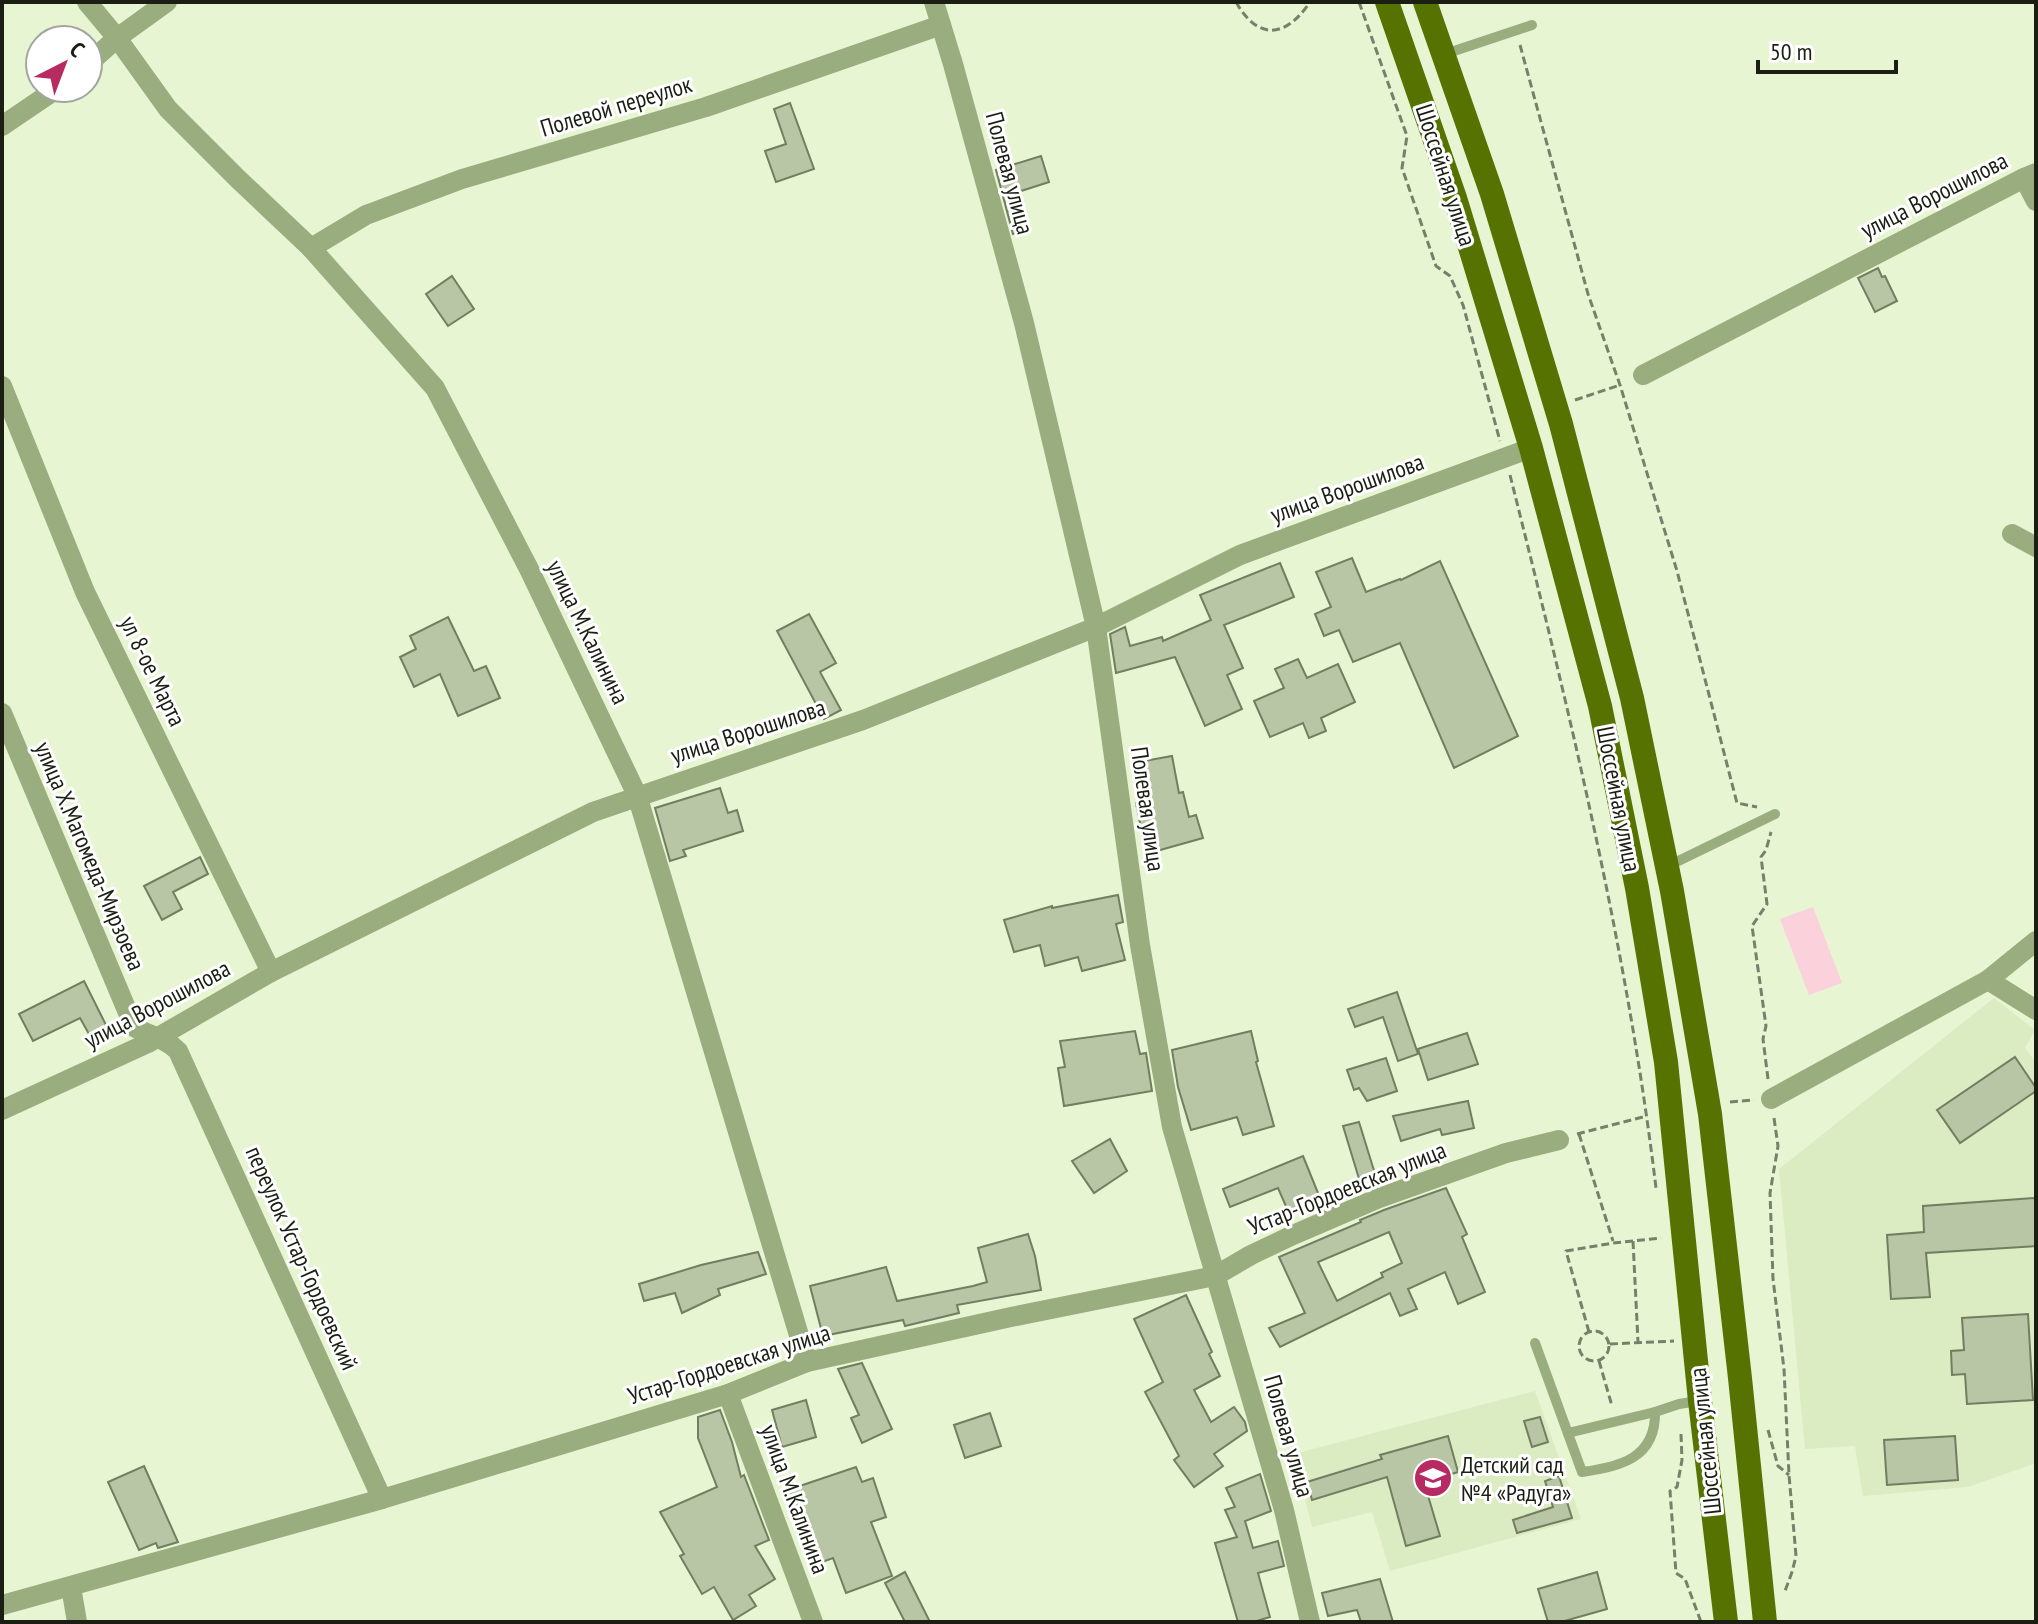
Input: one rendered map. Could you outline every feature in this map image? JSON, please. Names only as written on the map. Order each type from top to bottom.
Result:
[{"type":"main road","name":"Шоссейная улица","points":[[1387,2],[1455,198],[1531,448],[1600,706],[1637,888],[1670,1090],[1690,1403],[1726,1622]]},
{"type":"main road","name":"Шоссейная улица","points":[[1425,2],[1492,194],[1561,424],[1632,698],[1667,867],[1710,1114],[1765,1622]]},
{"type":"street","name":"улица М.Калинина","points":[[87,2],[168,109],[311,248],[435,388],[529,569],[637,795],[807,1362]]},
{"type":"street","points":[[104,50],[167,2]]},
{"type":"street","name":"Полевая улица","points":[[934,2],[1024,323],[1096,627],[1140,945],[1169,1112],[1284,1510],[1310,1622]]},
{"type":"street","name":"Полевой переулок","points":[[311,248],[366,215],[462,179],[706,107],[941,25]]},
{"type":"street","points":[[2,126],[34,104]]},
{"type":"street","points":[[2030,175],[2036,201]]},
{"type":"street","name":"улица Ворошилова","points":[[1643,375],[2030,175]]},
{"type":"street","name":"ул 8-ое Марта","points":[[2,386],[85,592],[271,972]]},
{"type":"street","name":"улица Ворошилова","points":[[2,1110],[164,1039],[271,972],[593,812],[863,720],[1096,627],[1240,555],[1531,448]]},
{"type":"street","points":[[2012,534],[2036,547]]},
{"type":"street","name":"улица Х.Магомеда-Мирзоева","points":[[2,713],[134,1027],[164,1039]]},
{"type":"street","points":[[1771,1099],[1988,980],[2036,941]]},
{"type":"street","points":[[1988,980],[2036,1010]]},
{"type":"street","name":"переулок Устар-Гордоевский","points":[[164,1039],[178,1051],[382,1499]]},
{"type":"street","name":"Устар-Гордоевская улица","points":[[2,1605],[382,1499],[728,1394],[807,1362],[1215,1276],[1293,1235],[1379,1198],[1506,1153],[1559,1140]]},
{"type":"street","name":"улица М.Калинина","points":[[728,1394],[813,1622]]},
{"type":"street","points":[[71,1587],[77,1622]]},
{"type":"lane","points":[[1443,54],[1532,25]]},
{"type":"lane","points":[[1667,867],[1775,814]]},
{"type":"lane","points":[[1535,1343],[1582,1472],[1630,1460],[1646,1446],[1654,1430],[1655,1412]]},
{"type":"lane","points":[[1568,1433],[1690,1403]]},
{"type":"path","points":[[1236,2],[1251,23],[1268,30],[1291,23],[1310,2]]},
{"type":"path","points":[[1359,2],[1407,136],[1402,168],[1436,266],[1450,276],[1463,305],[1556,658],[1628,1001],[1656,1193]]},
{"type":"path","points":[[1516,30],[1588,294],[1620,385],[1677,571],[1737,803],[1773,807],[1775,814],[1776,820],[1761,857],[1767,904],[1752,926],[1778,1146],[1770,1193],[1773,1279],[1784,1369],[1796,1556],[1783,1603]]},
{"type":"path","points":[[1575,400],[1620,385]]},
{"type":"path","points":[[1726,1103],[1771,1099]]},
{"type":"path","points":[[1559,1140],[1647,1116]]},
{"type":"path","points":[[1579,1134],[1613,1243]]},
{"type":"path","points":[[1589,1332],[1566,1251],[1661,1238]]},
{"type":"path","points":[[1633,1241],[1638,1342]]},
{"type":"path","points":[[1589,1332],[1600,1332],[1609,1344],[1608,1352],[1599,1361],[1587,1360],[1579,1351],[1580,1339],[1589,1332]]},
{"type":"path","points":[[1609,1344],[1674,1341]]},
{"type":"path","points":[[1599,1361],[1617,1421]]},
{"type":"path","points":[[1690,1403],[1677,1487],[1670,1491],[1676,1573],[1685,1579],[1701,1622]]},
{"type":"shaded area","points":[[1813,907],[1842,983],[1809,995],[1780,919]]},
{"type":"shaded area","points":[[1994,998],[2035,1030],[2025,1048],[2036,1063],[2036,1463],[1968,1487],[1863,1496],[1855,1446],[1805,1449],[1779,1169]]},
{"type":"shaded area","name":"Детский сад №4 «Радуга»","points":[[1535,1391],[1581,1519],[1390,1571],[1372,1512],[1312,1527],[1294,1454]]},
{"type":"building","points":[[790,103],[814,169],[776,182],[765,151],[786,144],[774,109]]},
{"type":"building","points":[[1041,156],[1049,182],[1018,192],[1030,229],[1013,234],[996,170]]},
{"type":"building","points":[[1878,268],[1897,301],[1875,312],[1858,278]]},
{"type":"building","points":[[452,276],[474,309],[448,326],[426,294]]},
{"type":"building","points":[[1352,558],[1366,592],[1401,580],[1440,561],[1518,736],[1454,768],[1400,643],[1353,662],[1339,630],[1324,636],[1315,614],[1331,607],[1316,572]]},
{"type":"building","points":[[1280,563],[1294,597],[1224,625],[1243,668],[1227,675],[1242,709],[1205,726],[1175,657],[1116,673],[1110,634],[1125,627],[1130,646],[1162,637],[1163,641],[1211,620],[1200,595]]},
{"type":"building","points":[[809,614],[836,663],[820,672],[841,710],[824,719],[777,631]]},
{"type":"building","points":[[448,617],[474,671],[486,666],[500,698],[458,716],[440,674],[414,687],[400,657],[416,649],[410,636]]},
{"type":"building","points":[[1298,659],[1307,678],[1338,664],[1355,702],[1321,718],[1326,731],[1309,738],[1303,723],[1270,737],[1254,701],[1284,688],[1275,669]]},
{"type":"building","points":[[1172,756],[1179,793],[1183,792],[1189,817],[1196,815],[1203,838],[1146,854],[1136,803],[1140,802],[1133,763]]},
{"type":"building","points":[[720,788],[728,813],[737,810],[743,831],[683,850],[686,856],[670,861],[655,808]]},
{"type":"building","points":[[200,857],[208,874],[173,892],[182,909],[162,920],[144,886]]},
{"type":"building","points":[[1118,895],[1123,922],[1116,924],[1125,960],[1082,971],[1078,957],[1045,966],[1040,945],[1014,952],[1004,920],[1052,906]]},
{"type":"building","points":[[84,981],[111,1035],[94,1043],[80,1018],[33,1041],[19,1014]]},
{"type":"building","points":[[1397,992],[1418,1054],[1398,1061],[1383,1017],[1355,1027],[1348,1009]]},
{"type":"building","points":[[1135,1031],[1140,1054],[1146,1053],[1152,1091],[1064,1106],[1058,1068],[1065,1067],[1060,1041]]},
{"type":"building","points":[[1251,1031],[1256,1062],[1274,1126],[1243,1135],[1237,1117],[1191,1130],[1178,1087],[1172,1050]]},
{"type":"building","points":[[1467,1033],[1478,1064],[1428,1080],[1418,1049]]},
{"type":"building","points":[[2015,1057],[2036,1091],[1960,1143],[1937,1110]]},
{"type":"building","points":[[1386,1058],[1397,1091],[1367,1101],[1359,1088],[1354,1090],[1347,1070]]},
{"type":"building","points":[[1468,1101],[1474,1128],[1442,1135],[1440,1129],[1401,1141],[1393,1116]]},
{"type":"building","points":[[1359,1122],[1376,1177],[1360,1182],[1343,1126]]},
{"type":"building","points":[[1110,1139],[1127,1171],[1094,1193],[1072,1161]]},
{"type":"building","points":[[1303,1156],[1320,1198],[1288,1211],[1278,1188],[1230,1207],[1223,1189]]},
{"type":"building","points":[[1446,1188],[1467,1234],[1462,1237],[1485,1292],[1458,1304],[1445,1272],[1408,1289],[1417,1309],[1400,1316],[1390,1293],[1280,1347],[1269,1328],[1305,1313],[1279,1257],[1384,1210]],"holes":[[[1389,1232],[1402,1263],[1381,1273],[1383,1277],[1337,1301],[1318,1262]]]},
{"type":"building","points":[[2035,1198],[2036,1246],[1926,1253],[1930,1297],[1891,1299],[1887,1235],[1924,1232],[1923,1206]]},
{"type":"building","points":[[1028,1234],[1041,1290],[957,1305],[959,1313],[905,1326],[903,1320],[823,1336],[810,1286],[886,1267],[897,1301],[973,1286],[987,1282],[978,1248]]},
{"type":"building","points":[[758,1252],[766,1274],[718,1289],[720,1295],[682,1313],[675,1293],[644,1301],[639,1284]]},
{"type":"building","points":[[1186,1295],[1220,1376],[1194,1390],[1211,1422],[1234,1407],[1245,1422],[1247,1431],[1214,1454],[1223,1466],[1194,1487],[1174,1460],[1179,1456],[1145,1392],[1163,1382],[1134,1319]]},
{"type":"building","points":[[2028,1314],[2033,1400],[1967,1404],[1965,1374],[1952,1375],[1951,1351],[1964,1350],[1962,1318]]},
{"type":"building","points":[[862,1363],[892,1429],[862,1443],[851,1418],[859,1415],[838,1369]]},
{"type":"building","points":[[806,1400],[816,1437],[782,1447],[772,1410]]},
{"type":"building","points":[[720,1410],[741,1477],[744,1475],[769,1540],[755,1546],[775,1579],[749,1595],[756,1606],[733,1620],[714,1587],[702,1594],[660,1512],[717,1487],[698,1438],[698,1417]]},
{"type":"building","points":[[990,1413],[1001,1446],[965,1458],[954,1425]]},
{"type":"building","points":[[1540,1417],[1548,1442],[1532,1447],[1524,1421]]},
{"type":"building","points":[[1448,1436],[1458,1472],[1424,1482],[1440,1536],[1406,1546],[1387,1477],[1312,1500],[1307,1482],[1382,1459],[1380,1455]]},
{"type":"building","points":[[1955,1436],[1958,1480],[1887,1485],[1884,1440]]},
{"type":"building","points":[[144,1466],[178,1542],[158,1548],[156,1543],[139,1550],[108,1482]]},
{"type":"building","points":[[856,1467],[862,1482],[873,1478],[886,1517],[871,1522],[892,1576],[846,1593],[833,1558],[817,1564],[801,1509],[795,1511],[788,1490]]},
{"type":"building","points":[[1260,1474],[1271,1511],[1245,1521],[1253,1548],[1278,1541],[1284,1566],[1258,1573],[1270,1617],[1238,1622],[1215,1543],[1237,1537],[1225,1510],[1235,1507],[1226,1488]]},
{"type":"building","points":[[1559,1476],[1572,1518],[1517,1533],[1513,1520],[1553,1507],[1545,1481]]},
{"type":"building","points":[[905,1572],[930,1622],[905,1622],[885,1583]]},
{"type":"building","points":[[1597,1572],[1607,1609],[1561,1622],[1548,1622],[1538,1589]]},
{"type":"building","points":[[1380,1579],[1393,1622],[1361,1622],[1357,1610],[1328,1616],[1322,1593]]},
{"type":"place","name":"Детский сад №4 «Радуга»","points":[[1433,1478]]}]
